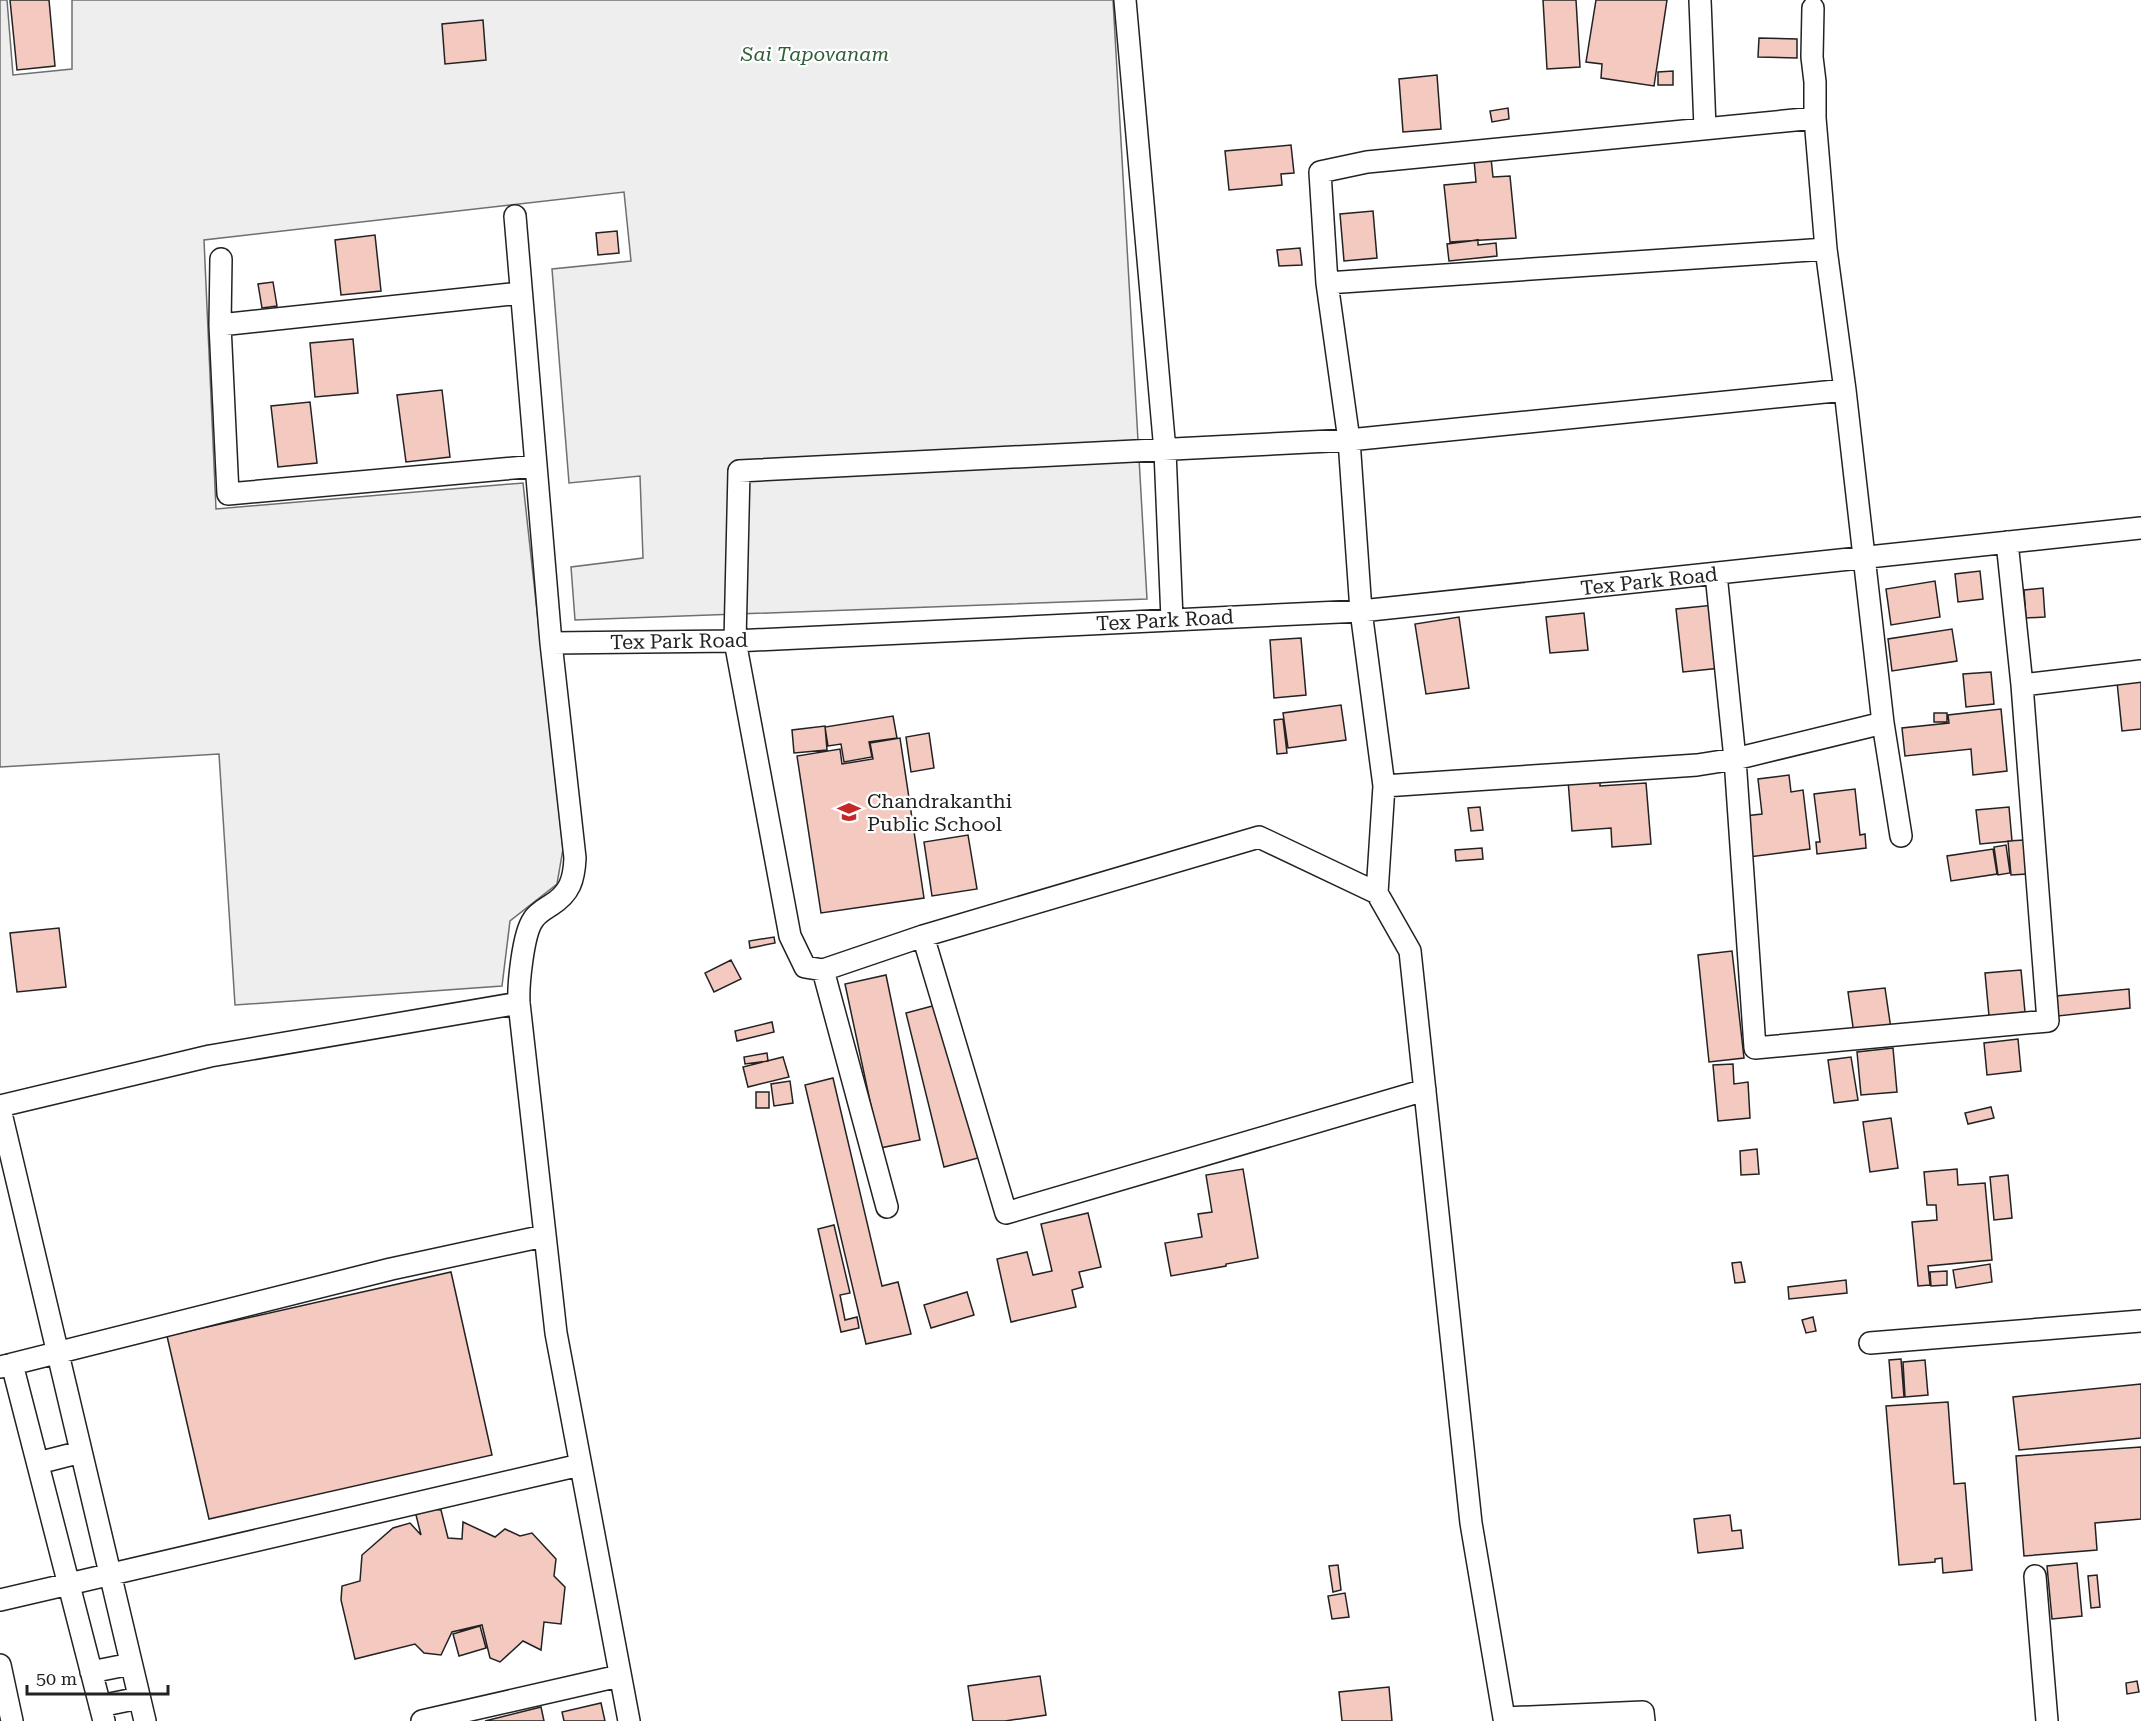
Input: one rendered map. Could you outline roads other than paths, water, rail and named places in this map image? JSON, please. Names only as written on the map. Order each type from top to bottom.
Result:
[{"type":"street","points":[[1125,0],[1165,451],[1172,619]]},
{"type":"street","points":[[1700,0],[1705,128]]},
{"type":"street","points":[[1813,8],[1812,57],[1815,118],[1826,249],[1845,390],[1883,723],[1901,836]]},
{"type":"street","points":[[1644,1721],[1643,1712],[1504,1718],[1470,1512],[1410,951],[1377,892],[1384,786],[1360,611],[1349,440],[1327,283],[1320,172],[1367,162],[1815,118]]},
{"type":"street","points":[[515,216],[551,642],[575,858],[572,885],[565,895],[534,917],[528,927],[518,995],[556,1333],[629,1721]]},
{"type":"street","points":[[1327,283],[1826,249]]},
{"type":"street","points":[[221,259],[220,325],[228,494],[536,466]]},
{"type":"street","points":[[220,325],[521,293]]},
{"type":"street","points":[[1377,892],[1259,837],[923,936],[824,970],[805,967],[790,936],[735,641],[739,471],[1349,440],[1845,390]]},
{"type":"street","name":"Tex Park Road","points":[[551,642],[735,641],[1360,611],[2141,528]]},
{"type":"street","points":[[1716,574],[1735,759],[1755,1048],[2048,1022],[2022,685],[2007,542]]},
{"type":"street","points":[[2022,685],[2141,671]]},
{"type":"street","points":[[1384,786],[1696,765],[1735,759],[1883,723]]},
{"type":"street","points":[[923,936],[1006,1213],[1425,1090]]},
{"type":"street","points":[[824,970],[887,1207]]},
{"type":"street","points":[[145,1721],[0,1107],[210,1056],[518,995]]},
{"type":"street","points":[[139,1698],[102,1713],[38,1463],[6,1365],[391,1269],[544,1236]]},
{"type":"street","points":[[1870,1343],[2141,1321]]},
{"type":"street","points":[[38,1463],[81,1452]]},
{"type":"street","points":[[0,1600],[580,1465]]},
{"type":"street","points":[[2035,1576],[2047,1721]]},
{"type":"street","points":[[92,1672],[131,1664]]},
{"type":"street","points":[[0,1665],[12,1721]]},
{"type":"street","points":[[422,1721],[619,1676]]},
{"type":"place","name":"Chandrakanthi Public School","points":[[849,812]]},
{"type":"park label","name":"Sai Tapovanam","points":[[815,54]]}]
